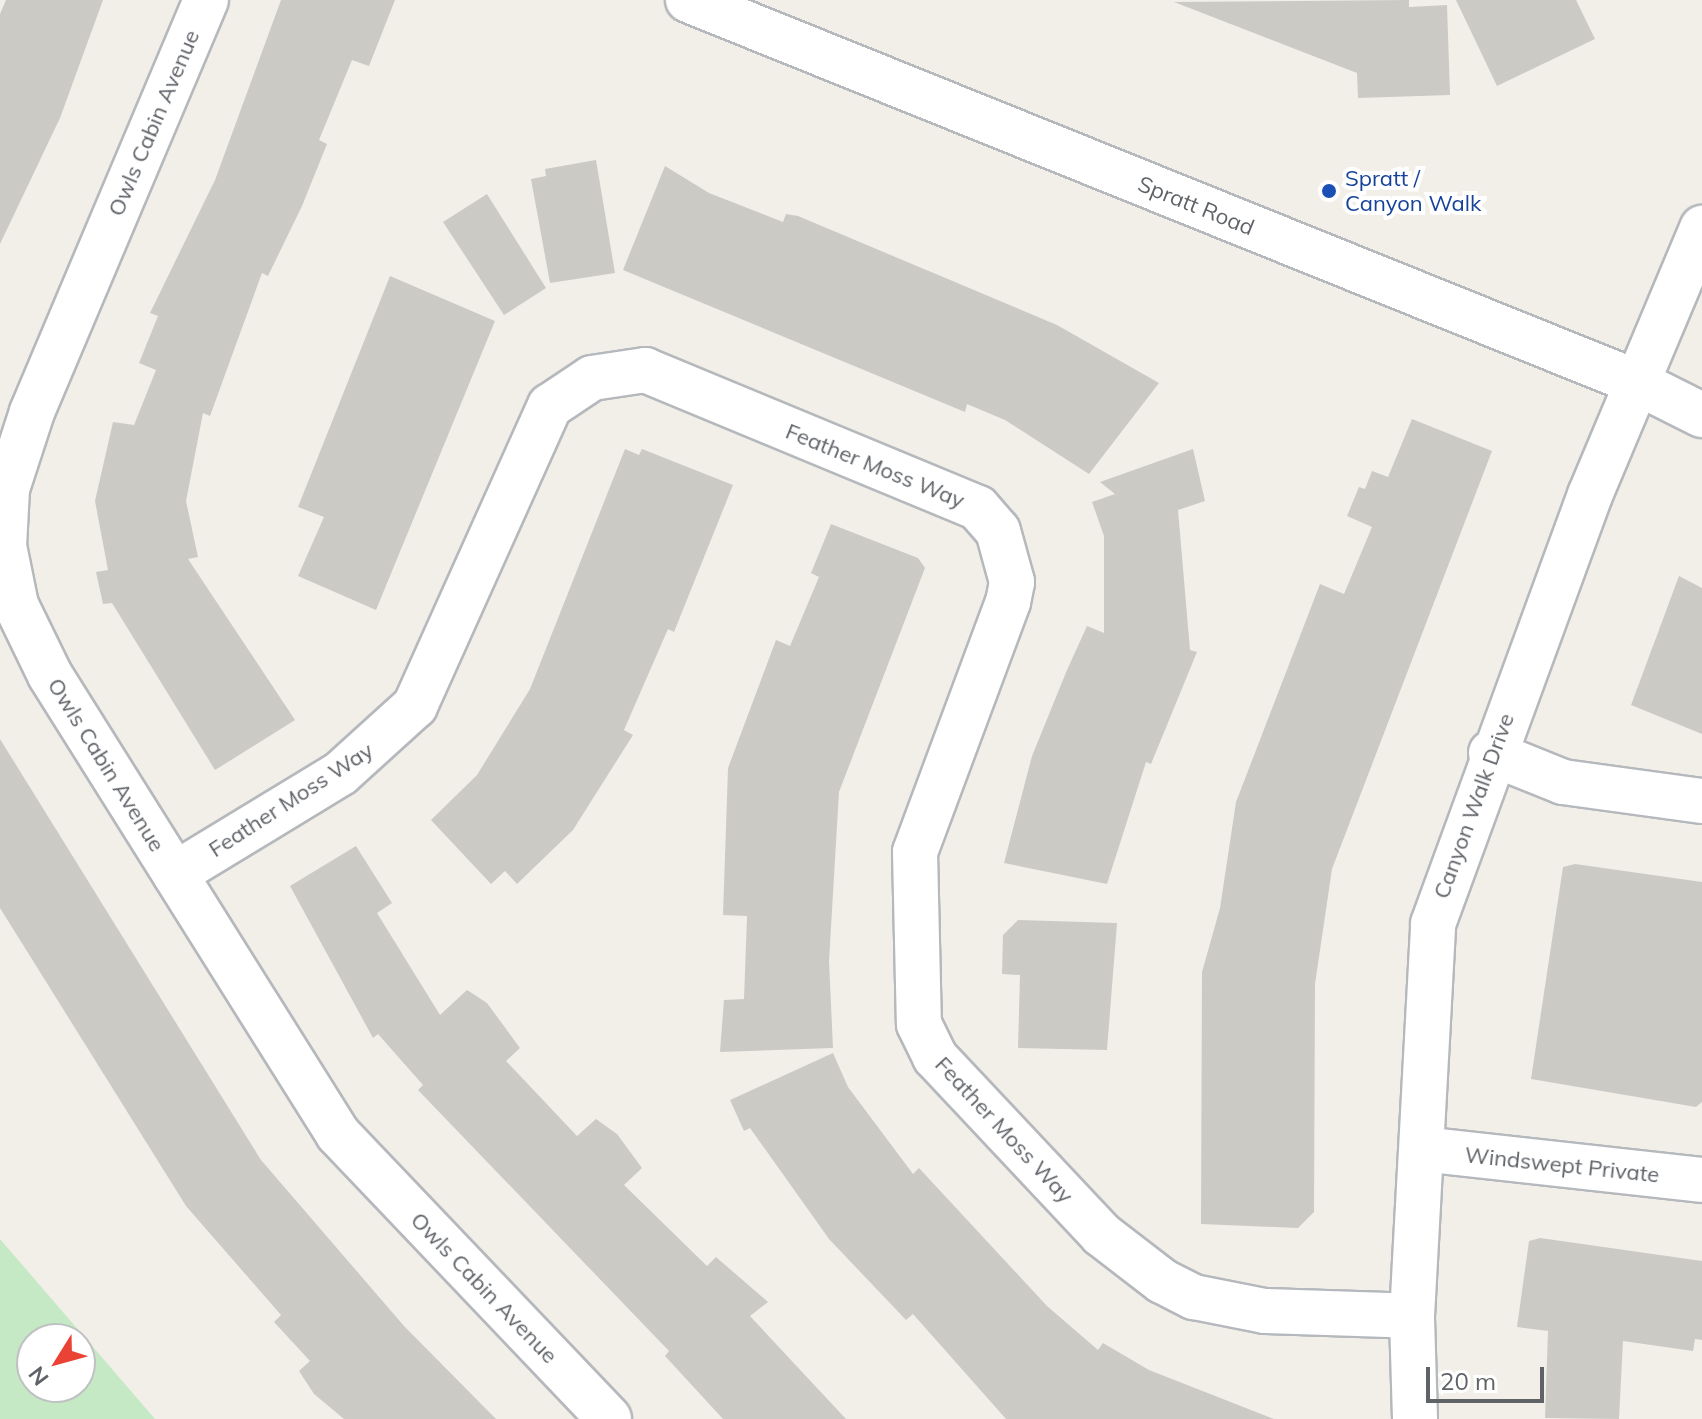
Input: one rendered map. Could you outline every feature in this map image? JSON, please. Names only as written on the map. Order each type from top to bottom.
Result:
[{"type":"street","name":"Owls Cabin Avenue","points":[[206,0],[32,412],[4,514],[16,605],[29,637],[338,1134],[609,1419]]},
{"type":"street","name":"Spratt Road","points":[[688,0],[1636,382],[1702,415]]},
{"type":"street","name":"Canyon Walk Drive","points":[[1415,1419],[1412,1316],[1433,924],[1491,753],[1636,382],[1702,228]]},
{"type":"street","name":"Feather Moss Way","points":[[175,874],[341,773],[415,706],[550,406],[592,378],[645,370],[978,508],[998,531],[1012,582],[1008,602],[915,852],[919,1024],[935,1057],[1101,1234],[1162,1281],[1194,1297],[1265,1311],[1412,1316]]},
{"type":"street","points":[[1491,753],[1563,782],[1702,801]]},
{"type":"street","name":"Windswept Private","points":[[1422,1149],[1702,1180]]},
{"type":"green space","points":[[0,1239],[72,1323],[16,1323],[16,1403],[96,1403],[96,1350],[155,1419],[0,1419]]},
{"type":"building","points":[[6,0],[103,0],[60,118],[0,244],[0,14]]},
{"type":"building","points":[[281,0],[395,0],[369,66],[352,60],[319,140],[327,144],[302,206],[268,276],[262,273],[210,416],[203,413],[186,501],[198,557],[188,559],[295,720],[215,770],[112,603],[103,604],[96,572],[108,570],[95,501],[113,422],[134,425],[156,370],[139,363],[158,316],[150,313],[215,180]]},
{"type":"building","points":[[1409,0],[1409,7],[1447,5],[1450,95],[1358,98],[1357,73],[1174,2]]},
{"type":"building","points":[[1456,0],[1576,0],[1595,39],[1497,86]]},
{"type":"building","points":[[596,160],[615,273],[550,283],[531,179],[546,176],[545,169]]},
{"type":"building","points":[[665,166],[709,193],[783,222],[786,214],[798,216],[1057,325],[1159,383],[1089,474],[1005,420],[967,404],[965,412],[623,270]]},
{"type":"building","points":[[487,194],[546,288],[504,315],[443,222]]},
{"type":"building","points":[[390,276],[495,321],[376,610],[298,576],[324,517],[298,507]]},
{"type":"building","points":[[1412,419],[1492,451],[1332,869],[1315,984],[1314,1212],[1298,1228],[1201,1224],[1202,972],[1220,908],[1236,802],[1320,584],[1344,594],[1372,527],[1347,516],[1359,487],[1365,489],[1372,471],[1388,477]]},
{"type":"building","points":[[625,449],[639,455],[642,449],[733,485],[674,632],[668,629],[624,730],[633,735],[573,830],[517,884],[505,871],[491,884],[431,820],[477,775],[530,689]]},
{"type":"building","points":[[1193,449],[1205,501],[1178,510],[1190,650],[1197,652],[1151,764],[1146,762],[1107,884],[1004,863],[1032,756],[1067,670],[1087,626],[1104,633],[1104,536],[1092,502],[1115,494],[1100,482]]},
{"type":"building","points":[[831,524],[918,558],[925,568],[839,792],[829,961],[833,1048],[720,1052],[724,1000],[744,999],[747,916],[723,915],[728,768],[776,640],[790,646],[819,577],[811,573]]},
{"type":"building","points":[[1679,576],[1702,588],[1702,734],[1631,705]]},
{"type":"building","points":[[0,739],[261,1160],[404,1326],[496,1419],[344,1419],[314,1394],[299,1371],[310,1361],[274,1322],[281,1315],[186,1206],[0,908]]},
{"type":"building","points":[[356,846],[392,903],[377,913],[440,1015],[467,990],[487,1003],[520,1048],[506,1061],[577,1136],[596,1119],[617,1134],[642,1168],[624,1185],[707,1266],[716,1257],[768,1302],[750,1316],[846,1419],[723,1419],[665,1356],[669,1351],[418,1090],[423,1085],[378,1034],[373,1038],[290,886]]},
{"type":"building","points":[[1575,864],[1702,882],[1702,1102],[1696,1107],[1531,1079],[1563,867]]},
{"type":"building","points":[[1018,920],[1117,923],[1107,1050],[1018,1048],[1020,975],[1002,974],[1003,935]]},
{"type":"building","points":[[833,1053],[848,1087],[913,1174],[919,1168],[1047,1306],[1098,1350],[1103,1343],[1149,1370],[1274,1419],[1006,1419],[913,1314],[906,1320],[829,1239],[750,1128],[744,1131],[730,1100]]},
{"type":"building","points":[[1540,1238],[1702,1261],[1702,1340],[1695,1339],[1693,1351],[1623,1341],[1619,1419],[1545,1418],[1548,1331],[1517,1327],[1529,1241]]},
{"type":"place","name":"Spratt / Canyon Walk","points":[[1329,191]]}]
